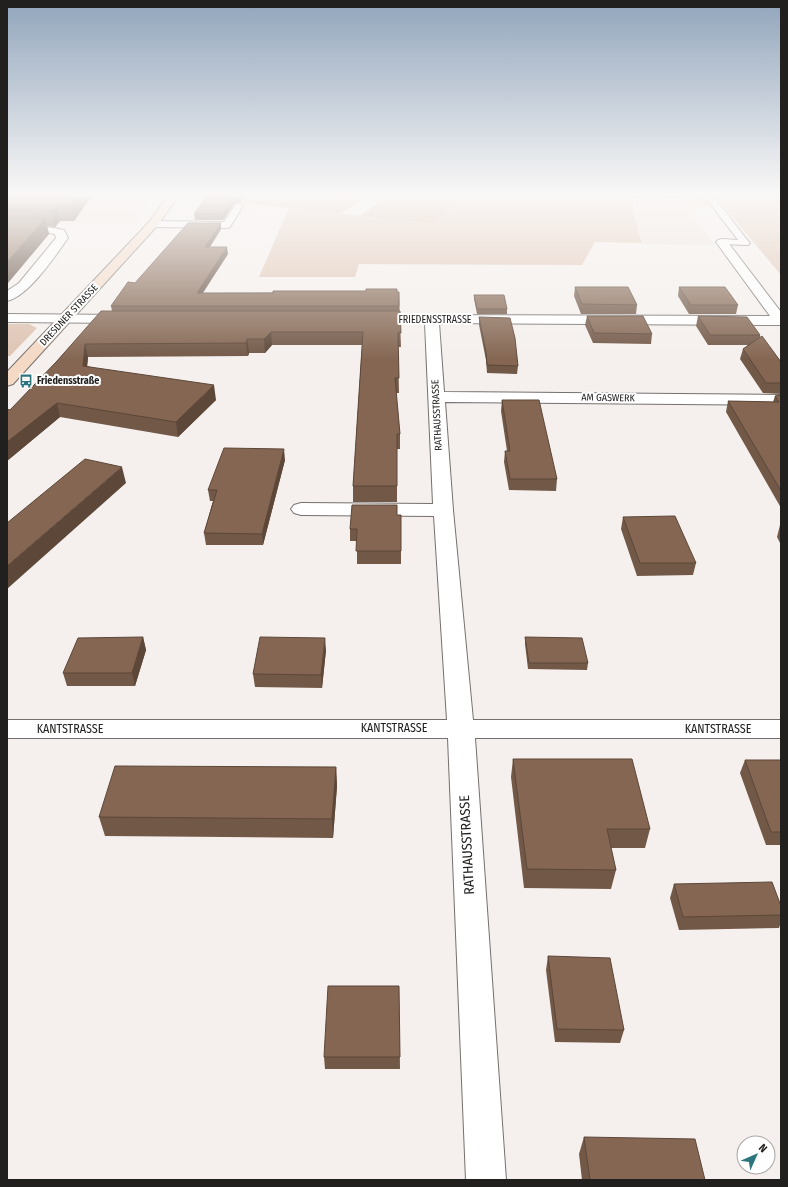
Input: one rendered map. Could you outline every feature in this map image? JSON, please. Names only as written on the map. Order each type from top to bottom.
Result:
[{"type":"street","points":[[7,297],[24,286],[54,248]]},
{"type":"street","name":"DRESDNER STRASSE","points":[[7,381],[131,248]]},
{"type":"street","points":[[727,248],[781,320]]},
{"type":"street","points":[[7,318],[138,319]]},
{"type":"street","name":"FRIEDENSSTRASSE","points":[[352,319],[781,320]]},
{"type":"street","name":"RATHAUSSTRASSE","points":[[432,320],[443,510],[461,728],[486,1180]]},
{"type":"street","name":"AM GASWERK","points":[[436,397],[781,400]]},
{"type":"street","points":[[301,509],[443,510]]},
{"type":"street","name":"KANTSTRASSE","points":[[7,729],[781,729]]},
{"type":"shaded area","points":[[271,248],[591,248],[582,265],[359,264],[355,277],[259,277]]},
{"type":"shaded area","points":[[759,248],[781,248],[781,275]]},
{"type":"shaded area","points":[[7,324],[29,324],[37,328],[10,356],[7,356]]},
{"type":"building","points":[[7,248],[19,248],[7,262]]},
{"type":"building","points":[[166,248],[226,248],[197,293],[273,293],[273,291],[366,291],[366,289],[397,289],[397,292],[399,292],[399,306],[111,306],[128,282],[135,283]]},
{"type":"building","points":[[575,287],[628,287],[637,305],[582,304]]},
{"type":"building","points":[[679,287],[725,287],[738,305],[691,305]]},
{"type":"building","points":[[474,295],[504,295],[507,309],[477,309]]},
{"type":"building","points":[[101,311],[400,311],[401,333],[398,333],[399,378],[395,378],[400,434],[397,434],[397,486],[353,486],[363,332],[271,332],[264,339],[247,339],[246,343],[85,344],[83,366],[214,385],[176,422],[57,403],[7,442],[7,409],[10,410],[57,361]]},
{"type":"building","points":[[587,316],[643,316],[652,334],[594,333]]},
{"type":"building","points":[[698,316],[747,317],[760,335],[710,335]]},
{"type":"building","points":[[479,317],[510,318],[515,338],[518,366],[487,365]]},
{"type":"building","points":[[762,336],[781,362],[781,383],[766,383],[743,349]]},
{"type":"building","points":[[781,395],[781,491],[728,401],[779,402],[775,396]]},
{"type":"building","points":[[502,400],[539,400],[557,479],[510,479],[505,451],[510,451]]},
{"type":"building","points":[[224,448],[284,449],[262,534],[204,533],[217,490],[208,490]]},
{"type":"building","points":[[85,459],[122,467],[7,566],[7,523]]},
{"type":"building","points":[[352,505],[397,505],[397,515],[401,515],[401,551],[356,551],[357,529],[350,529]]},
{"type":"building","points":[[675,516],[696,563],[640,563],[623,517]]},
{"type":"building","points":[[143,637],[132,673],[63,673],[78,638]]},
{"type":"building","points":[[260,637],[325,638],[321,675],[253,674]]},
{"type":"building","points":[[525,637],[582,638],[588,663],[529,663]]},
{"type":"building","points":[[513,759],[632,759],[650,829],[607,829],[616,870],[527,869]]},
{"type":"building","points":[[745,760],[781,760],[781,832],[771,832]]},
{"type":"building","points":[[115,766],[336,767],[332,819],[99,817]]},
{"type":"building","points":[[772,882],[781,906],[781,915],[683,917],[674,884]]},
{"type":"building","points":[[548,956],[610,958],[624,1030],[557,1029]]},
{"type":"building","points":[[328,986],[399,986],[400,1057],[324,1057]]},
{"type":"building","points":[[584,1137],[695,1139],[705,1180],[590,1180]]},
{"type":"place","name":"Friedensstraße","points":[[26,381]]}]
